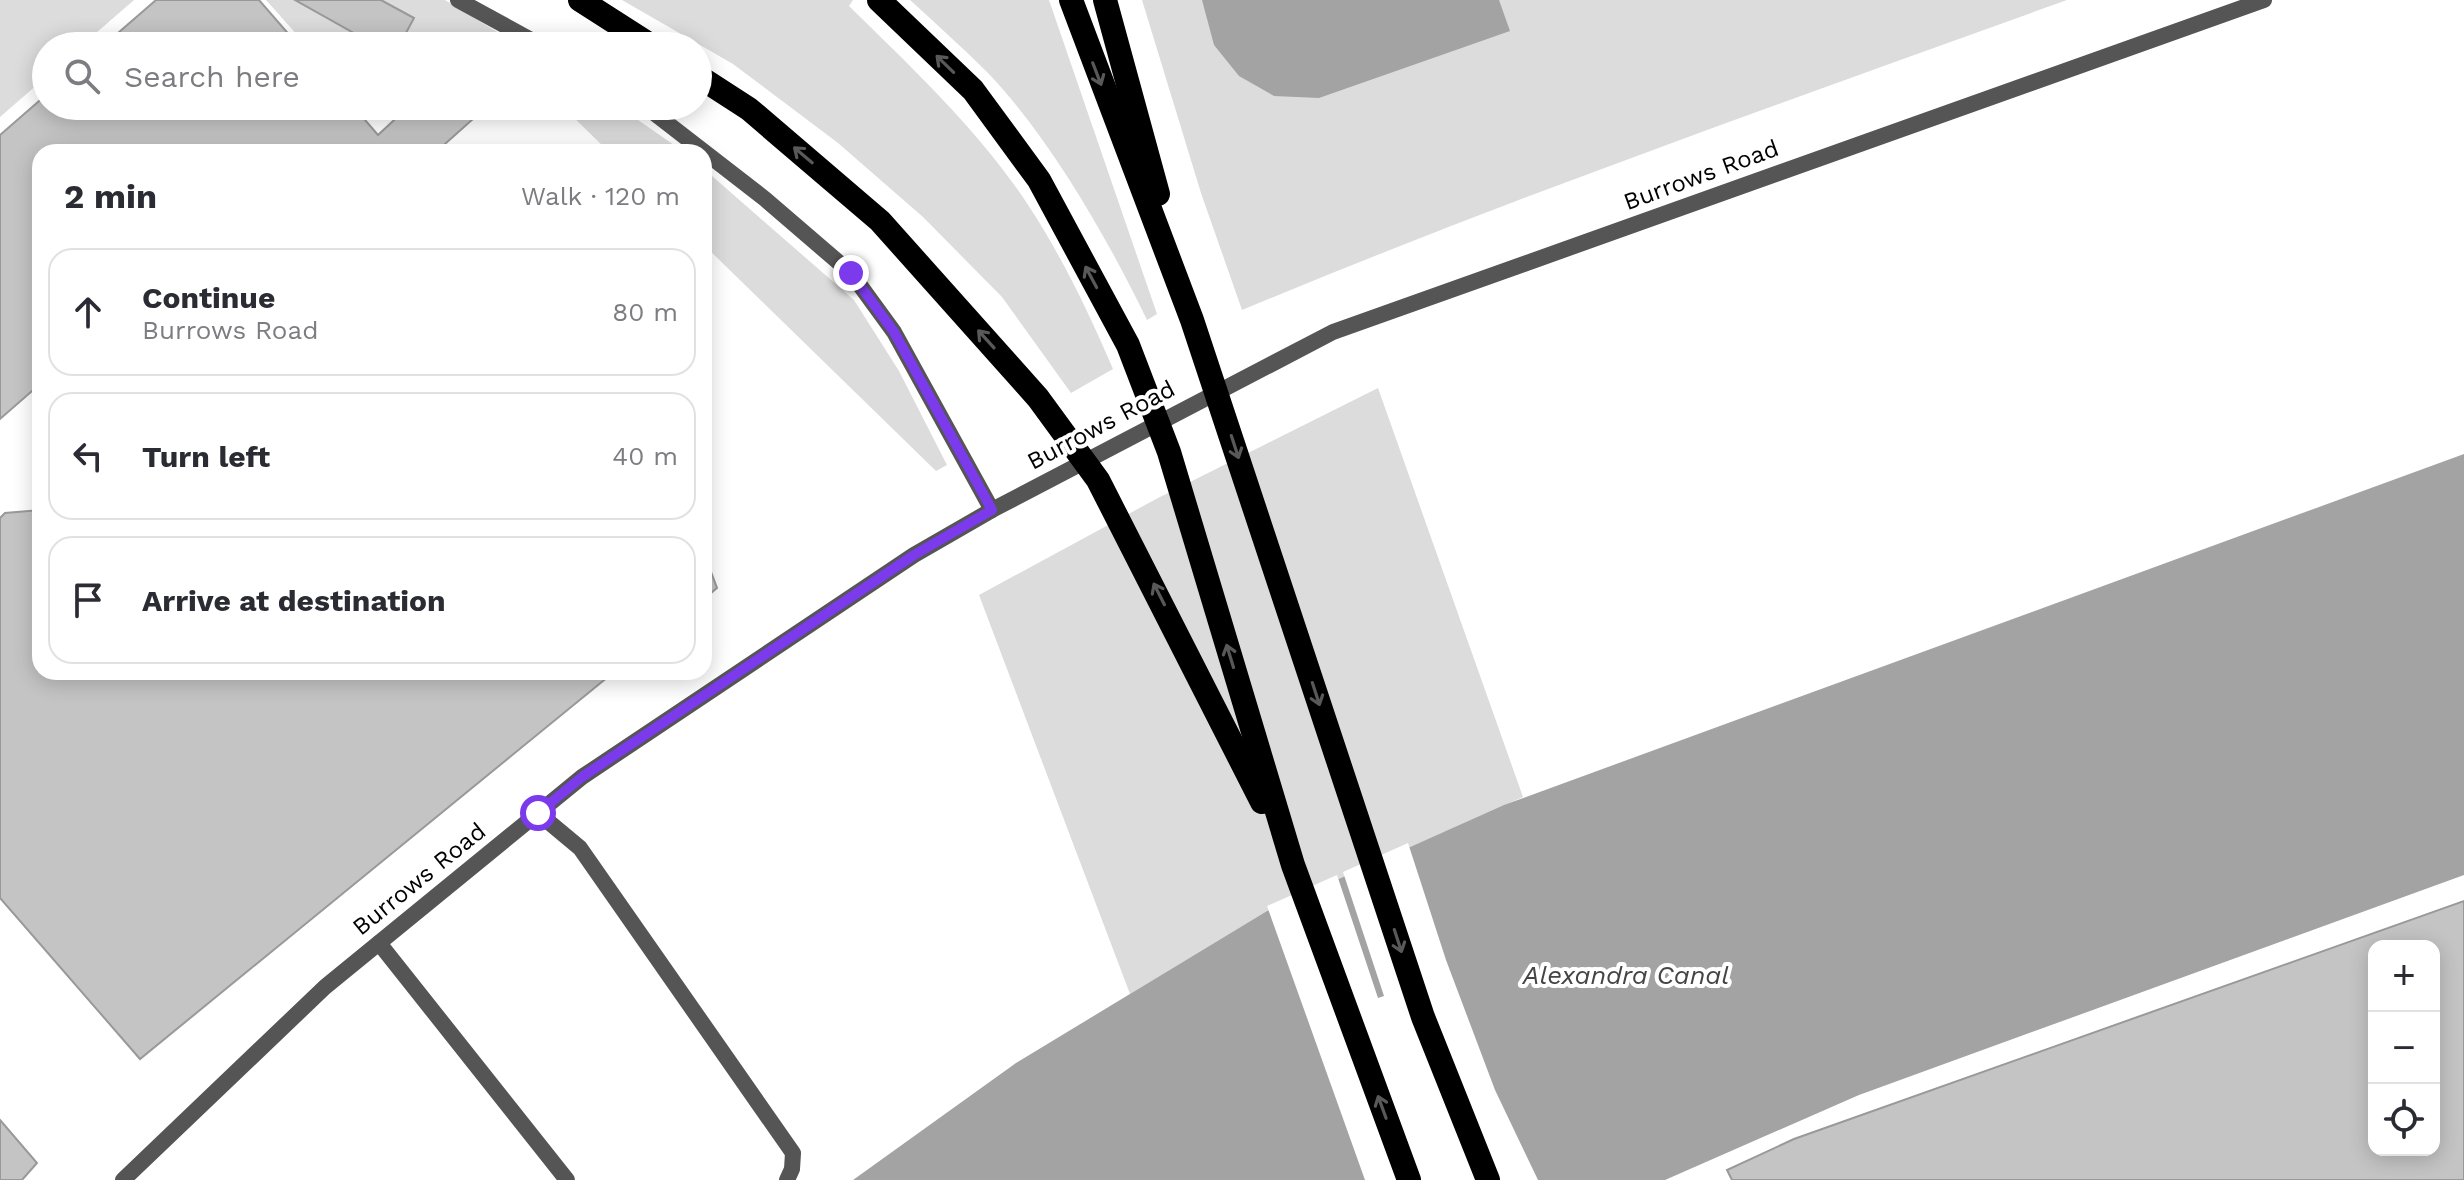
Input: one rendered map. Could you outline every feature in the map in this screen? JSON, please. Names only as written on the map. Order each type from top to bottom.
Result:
[{"type":"highway","points":[[580,0],[630,32]]},
{"type":"highway","points":[[879,0],[973,90],[1039,180],[1128,345],[1169,452],[1293,865],[1409,1180]]},
{"type":"highway","points":[[1071,0],[1192,320],[1423,1017],[1488,1180]]},
{"type":"highway","points":[[1105,0],[1192,320]]},
{"type":"highway","points":[[712,85],[749,109],[880,221],[1038,398],[1098,480],[1293,865]]},
{"type":"street","points":[[458,0],[516,32]]},
{"type":"street","name":"Burrows Road","points":[[123,1180],[325,987],[582,777],[901,563],[992,510],[1333,332],[2264,0]]},
{"type":"street","points":[[663,120],[694,144]]},
{"type":"street","points":[[712,158],[851,273],[894,332],[992,510]]},
{"type":"street","points":[[538,813],[580,848],[793,1153],[792,1169],[787,1180]]},
{"type":"street","points":[[379,943],[567,1180]]},
{"type":"shaded area","points":[[0,0],[134,0],[97,32],[32,32],[32,89],[0,117]]},
{"type":"shaded area","points":[[266,0],[445,0],[497,32],[295,32]]},
{"type":"shaded area","points":[[622,0],[853,0],[849,6],[946,103],[1013,183],[1066,269],[1113,369],[1071,393],[1002,297],[923,217],[838,143],[733,64],[712,52],[712,32],[678,32]]},
{"type":"shaded area","points":[[910,0],[1049,0],[1157,314],[1147,320],[1096,223],[1033,126],[987,72]]},
{"type":"shaded area","points":[[1142,0],[2067,0],[1549,189],[1242,310],[1201,193]]},
{"type":"shaded area","points":[[576,120],[638,120],[673,144],[601,144]]},
{"type":"shaded area","points":[[712,176],[854,300],[899,371],[947,465],[936,471],[712,253]]},
{"type":"shaded area","points":[[1378,388],[1523,797],[1267,911],[1130,994],[979,595],[1158,498]]},
{"type":"water","points":[[1202,0],[1499,0],[1510,31],[1319,98],[1274,96],[1239,76],[1214,45]]},
{"type":"water","name":"Alexandra Canal","points":[[2464,454],[2464,875],[1859,1095],[1665,1180],[853,1180],[1016,1063],[1267,911],[1504,805]]},
{"type":"pier","points":[[1408,843],[1446,960],[1495,1090],[1538,1180],[1365,1180],[1267,906],[1337,875],[1378,998],[1384,996],[1343,872]]},
{"type":"building","points":[[156,0],[259,0],[287,32],[119,32]]},
{"type":"building","points":[[295,0],[381,0],[414,18],[406,32],[352,32]]},
{"type":"building","points":[[32,107],[32,120],[365,120],[378,135],[394,120],[472,120],[445,144],[32,144],[32,391],[0,419],[0,135]]},
{"type":"building","points":[[32,511],[32,680],[604,680],[140,1059],[0,898],[0,518],[5,513]]},
{"type":"building","points":[[712,575],[717,588],[712,592]]},
{"type":"building","points":[[2464,901],[2464,1180],[1732,1180],[1727,1170],[1794,1139]]},
{"type":"building","points":[[0,1120],[37,1163],[22,1180],[0,1180]]},
{"type":"route","points":[[538,813],[582,777],[914,555],[992,510],[894,332],[851,273]]}]
